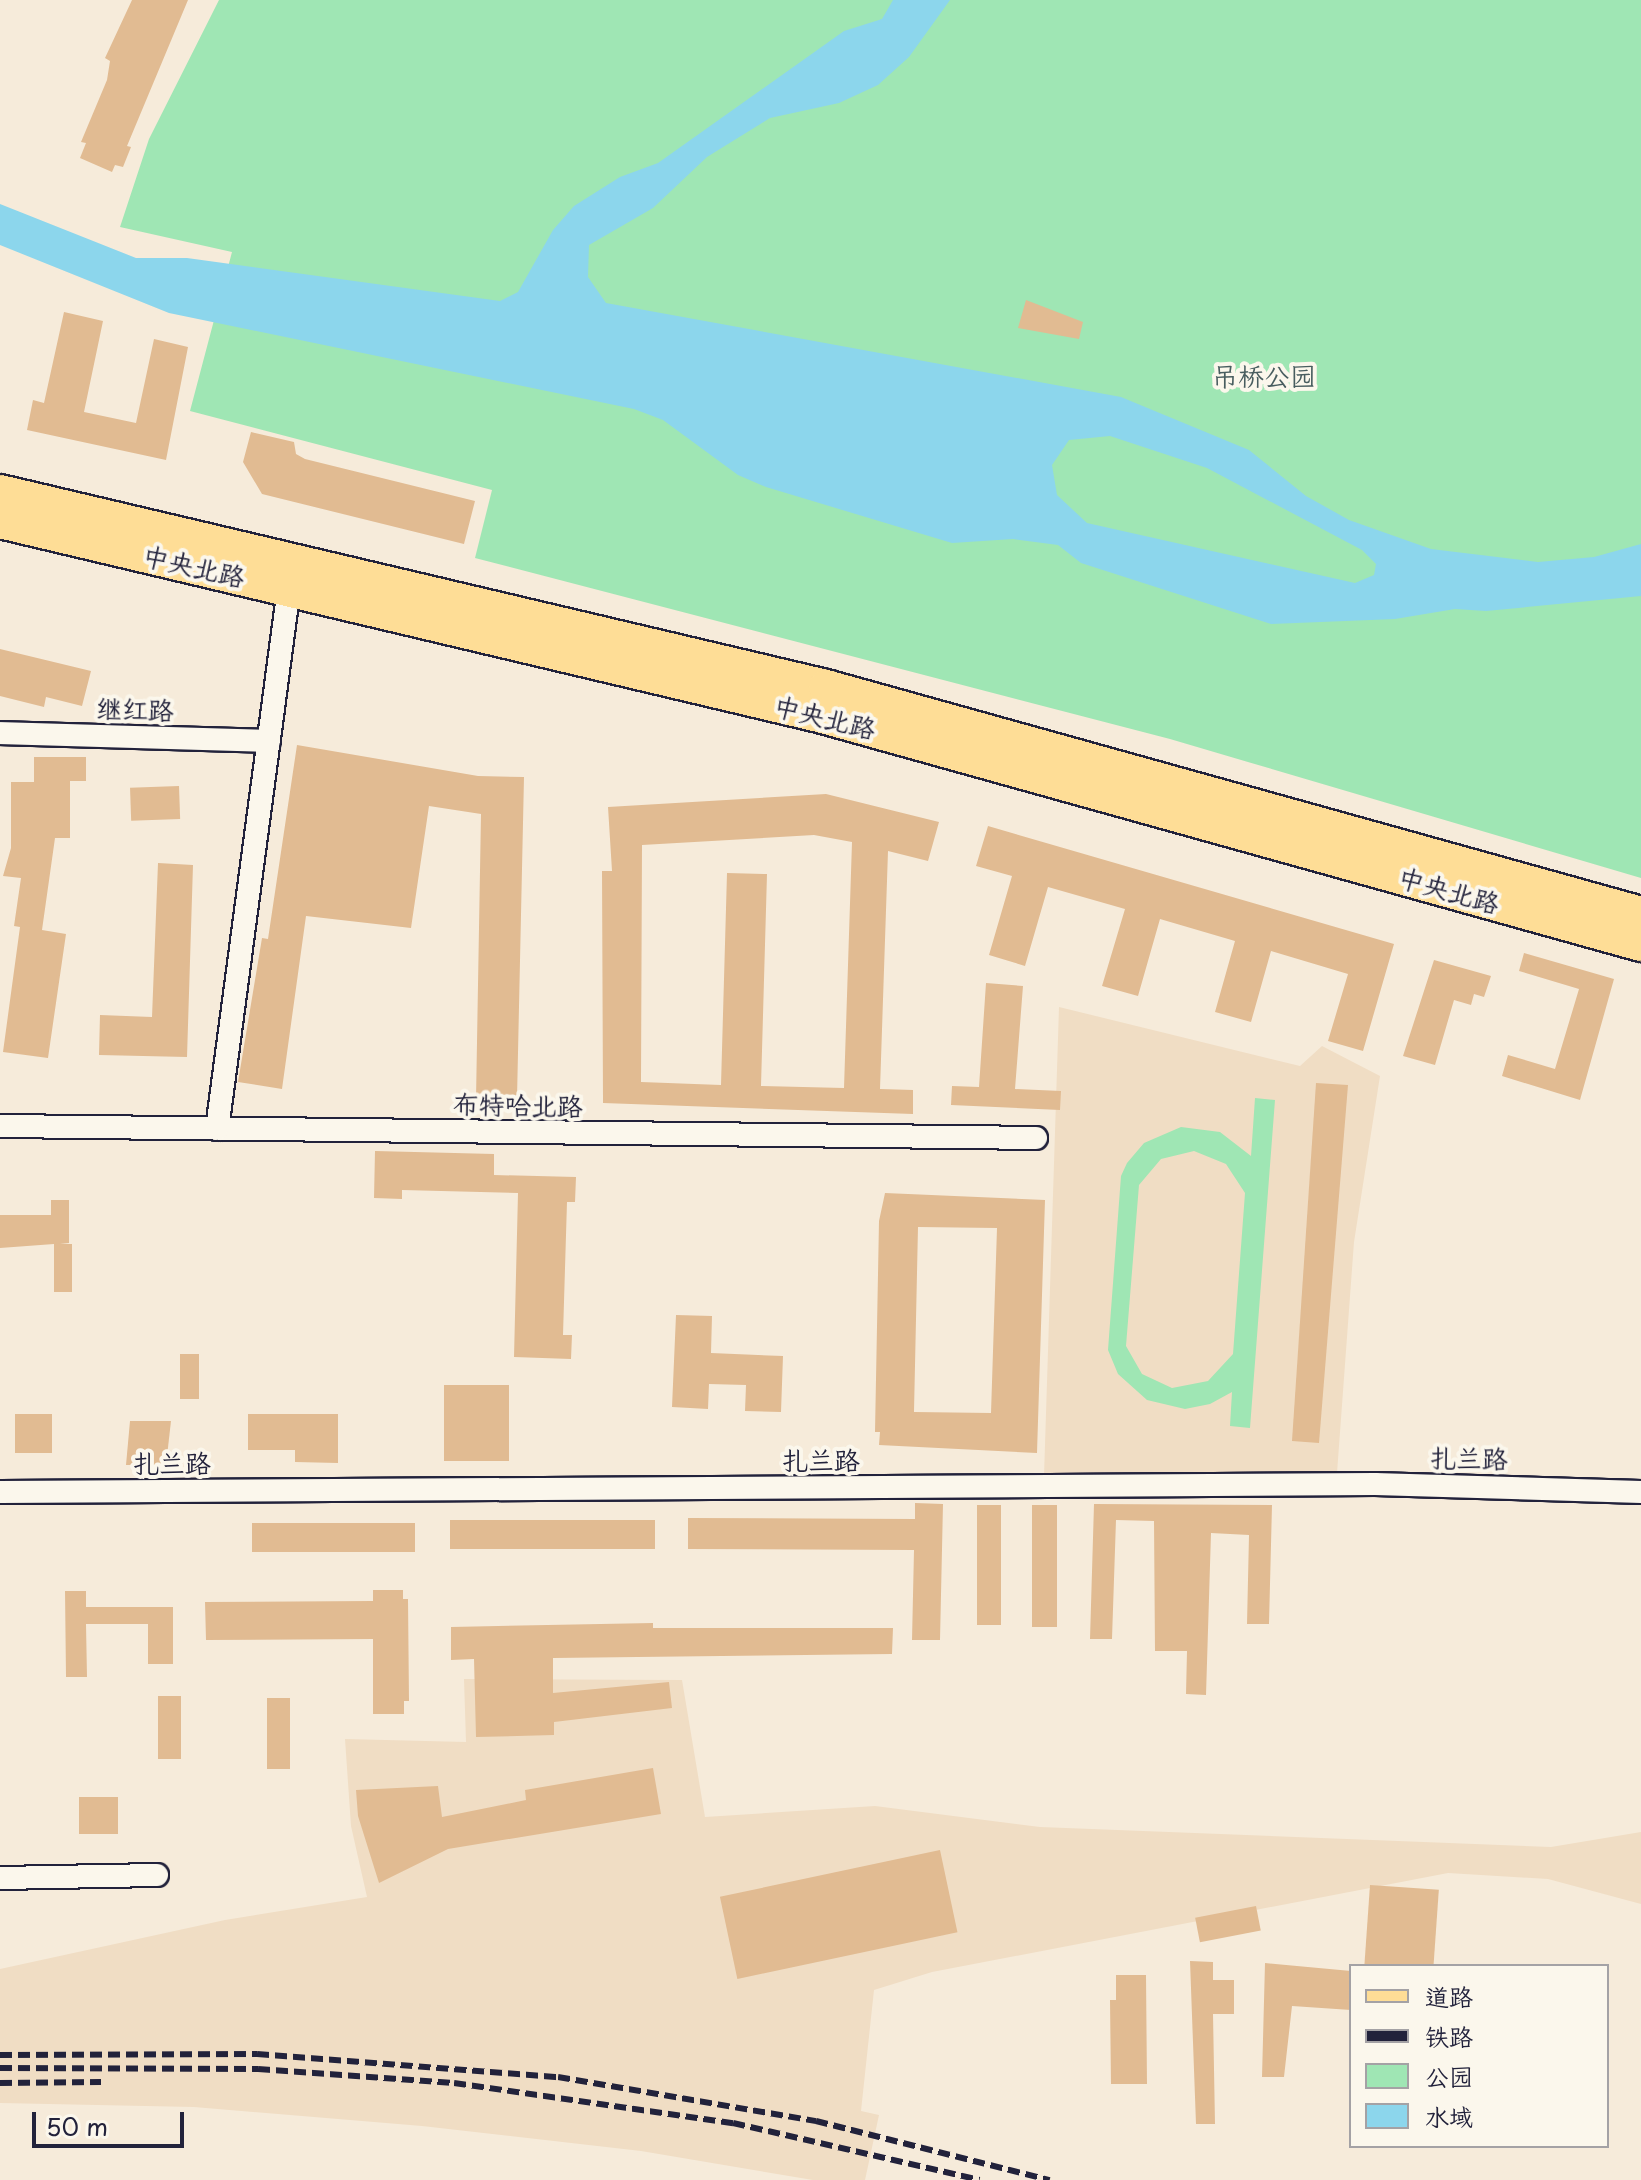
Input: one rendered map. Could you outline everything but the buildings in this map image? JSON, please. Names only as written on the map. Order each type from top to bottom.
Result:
[{"type":"main road","name":"中央北路","points":[[0,492],[826,687],[1641,914]]},
{"type":"main road","name":"中央北路","points":[[0,521],[289,588],[973,755],[1641,944]]},
{"type":"street","points":[[217,1129],[289,588]]},
{"type":"street","name":"继红路","points":[[0,733],[269,741]]},
{"type":"street","name":"布特哈北路","points":[[0,1126],[1036,1138]]},
{"type":"street","name":"扎兰路","points":[[0,1492],[1375,1484],[1641,1492]]},
{"type":"street","points":[[0,1878],[157,1875]]},
{"type":"shaded area","points":[[1059,1007],[1300,1066],[1322,1046],[1380,1076],[1354,1242],[1337,1473],[1044,1476]]},
{"type":"shaded area","points":[[464,1679],[682,1680],[705,1817],[875,1806],[1040,1827],[1551,1847],[1641,1832],[1641,1904],[1548,1879],[1448,1873],[932,1972],[874,1990],[861,2111],[879,2115],[865,2180],[813,2180],[641,2151],[422,2126],[194,2107],[0,2103],[0,1969],[225,1920],[367,1897],[351,1826],[345,1739],[466,1742]]},
{"type":"green space","name":"吊桥公园","points":[[219,0],[1641,0],[1641,878],[1170,739],[475,558],[492,490],[190,411],[232,252],[120,227],[149,139]]},
{"type":"green space","points":[[1255,1098],[1275,1100],[1250,1428],[1230,1426],[1232,1392],[1210,1404],[1185,1409],[1147,1400],[1118,1374],[1108,1350],[1121,1176],[1127,1163],[1144,1143],[1181,1127],[1220,1132],[1251,1156]],"holes":[[[1194,1151],[1226,1164],[1245,1193],[1233,1354],[1208,1381],[1172,1388],[1142,1374],[1126,1346],[1139,1185],[1161,1159]]]},
{"type":"water","points":[[893,0],[950,0],[909,57],[878,85],[839,103],[770,118],[707,157],[653,208],[589,245],[588,277],[606,303],[1121,397],[1249,450],[1306,496],[1349,520],[1431,549],[1538,562],[1594,557],[1641,544],[1641,596],[1486,611],[1455,609],[1395,619],[1271,624],[1081,563],[1058,545],[1013,539],[952,543],[766,487],[738,475],[663,420],[634,409],[169,313],[0,245],[0,204],[136,258],[187,258],[500,301],[518,292],[553,230],[574,206],[620,177],[658,163],[844,31],[882,19]],"holes":[[[1110,436],[1207,468],[1362,550],[1376,564],[1374,575],[1355,583],[1087,523],[1057,495],[1052,465],[1069,440]]]},
{"type":"railway","points":[[0,2055],[257,2054],[558,2077],[816,2121],[1050,2180]]},
{"type":"railway","points":[[0,2068],[258,2069],[454,2083],[733,2123],[980,2180]]},
{"type":"railway","points":[[0,2083],[101,2082]]}]
